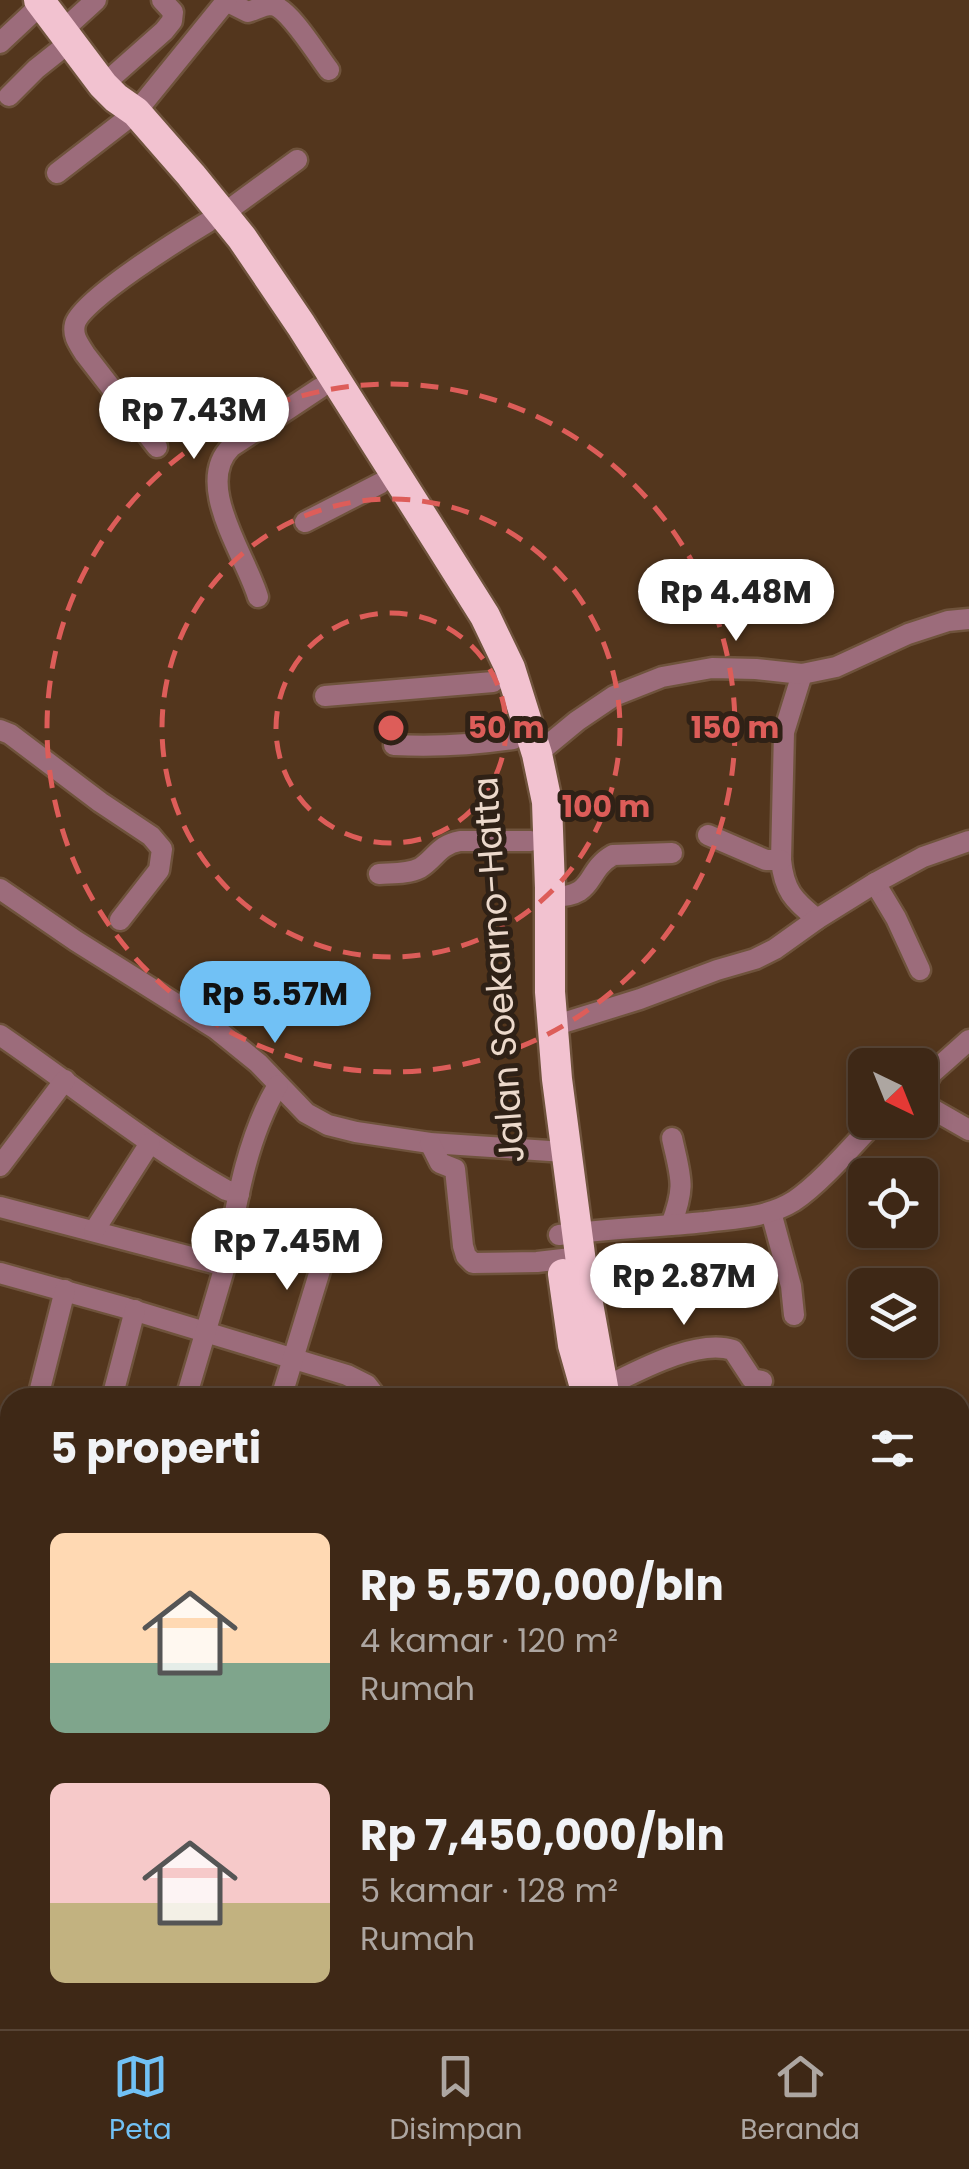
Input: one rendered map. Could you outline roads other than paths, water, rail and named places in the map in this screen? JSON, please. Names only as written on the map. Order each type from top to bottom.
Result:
[{"type":"highway","name":"Jalan Soekarno-Hatta","points":[[42,1],[120,104],[215,218],[252,281],[293,329],[320,388],[467,620],[525,746],[534,1030],[597,1388]]},
{"type":"highway","points":[[293,329],[484,616],[510,668],[525,746],[547,802],[556,1152]]},
{"type":"street","points":[[9,96],[96,0]]},
{"type":"street","points":[[120,104],[172,21],[173,12],[162,0]]},
{"type":"street","points":[[0,43],[42,1]]},
{"type":"street","points":[[57,173],[120,104],[226,1],[248,12],[268,4],[279,7],[329,70]]},
{"type":"street","points":[[157,446],[84,354],[75,339],[74,326],[104,293],[154,255],[215,218],[296,160]]},
{"type":"street","points":[[258,597],[227,526],[218,492],[218,466],[231,446],[320,388]]},
{"type":"street","points":[[305,522],[381,484]]},
{"type":"street","points":[[394,745],[525,746],[577,721],[614,696],[662,677],[712,668],[802,674],[836,667],[908,634],[969,619]]},
{"type":"street","points":[[802,674],[784,732],[781,860],[783,879],[792,896],[817,918]]},
{"type":"street","points":[[325,696],[494,682]]},
{"type":"street","points":[[0,730],[152,836],[162,849],[159,870],[120,920]]},
{"type":"street","points":[[708,835],[766,860],[781,860]]},
{"type":"street","points":[[553,1026],[755,960],[875,884],[923,857],[968,839]]},
{"type":"street","points":[[379,874],[422,867],[449,842],[531,841]]},
{"type":"street","points":[[550,897],[564,897],[584,888],[606,858],[614,855],[672,854]]},
{"type":"street","points":[[875,884],[920,970]]},
{"type":"street","points":[[0,889],[76,942],[216,1029],[258,1063],[306,1112],[328,1125],[430,1142],[556,1152]]},
{"type":"street","points":[[0,1035],[150,1144],[239,1194]]},
{"type":"street","points":[[938,1067],[969,1040]]},
{"type":"street","points":[[0,1166],[65,1080]]},
{"type":"street","points":[[189,1388],[207,1332],[256,1130],[278,1085]]},
{"type":"street","points":[[938,1112],[969,1130]]},
{"type":"street","points":[[671,1226],[682,1183],[672,1138]]},
{"type":"street","points":[[430,1142],[440,1163],[455,1169],[466,1256],[473,1263],[513,1263],[570,1246],[671,1226],[771,1212],[794,1201],[859,1138]]},
{"type":"street","points":[[94,1232],[150,1144]]},
{"type":"street","points":[[0,1207],[224,1266]]},
{"type":"street","points":[[771,1212],[791,1286],[794,1316]]},
{"type":"street","points":[[284,1388],[329,1240]]},
{"type":"street","points":[[0,1273],[346,1375],[369,1388]]},
{"type":"street","points":[[40,1388],[64,1290]]},
{"type":"street","points":[[115,1388],[135,1310]]},
{"type":"street","points":[[611,1388],[664,1360],[712,1347],[733,1350],[752,1379],[762,1381]]}]
